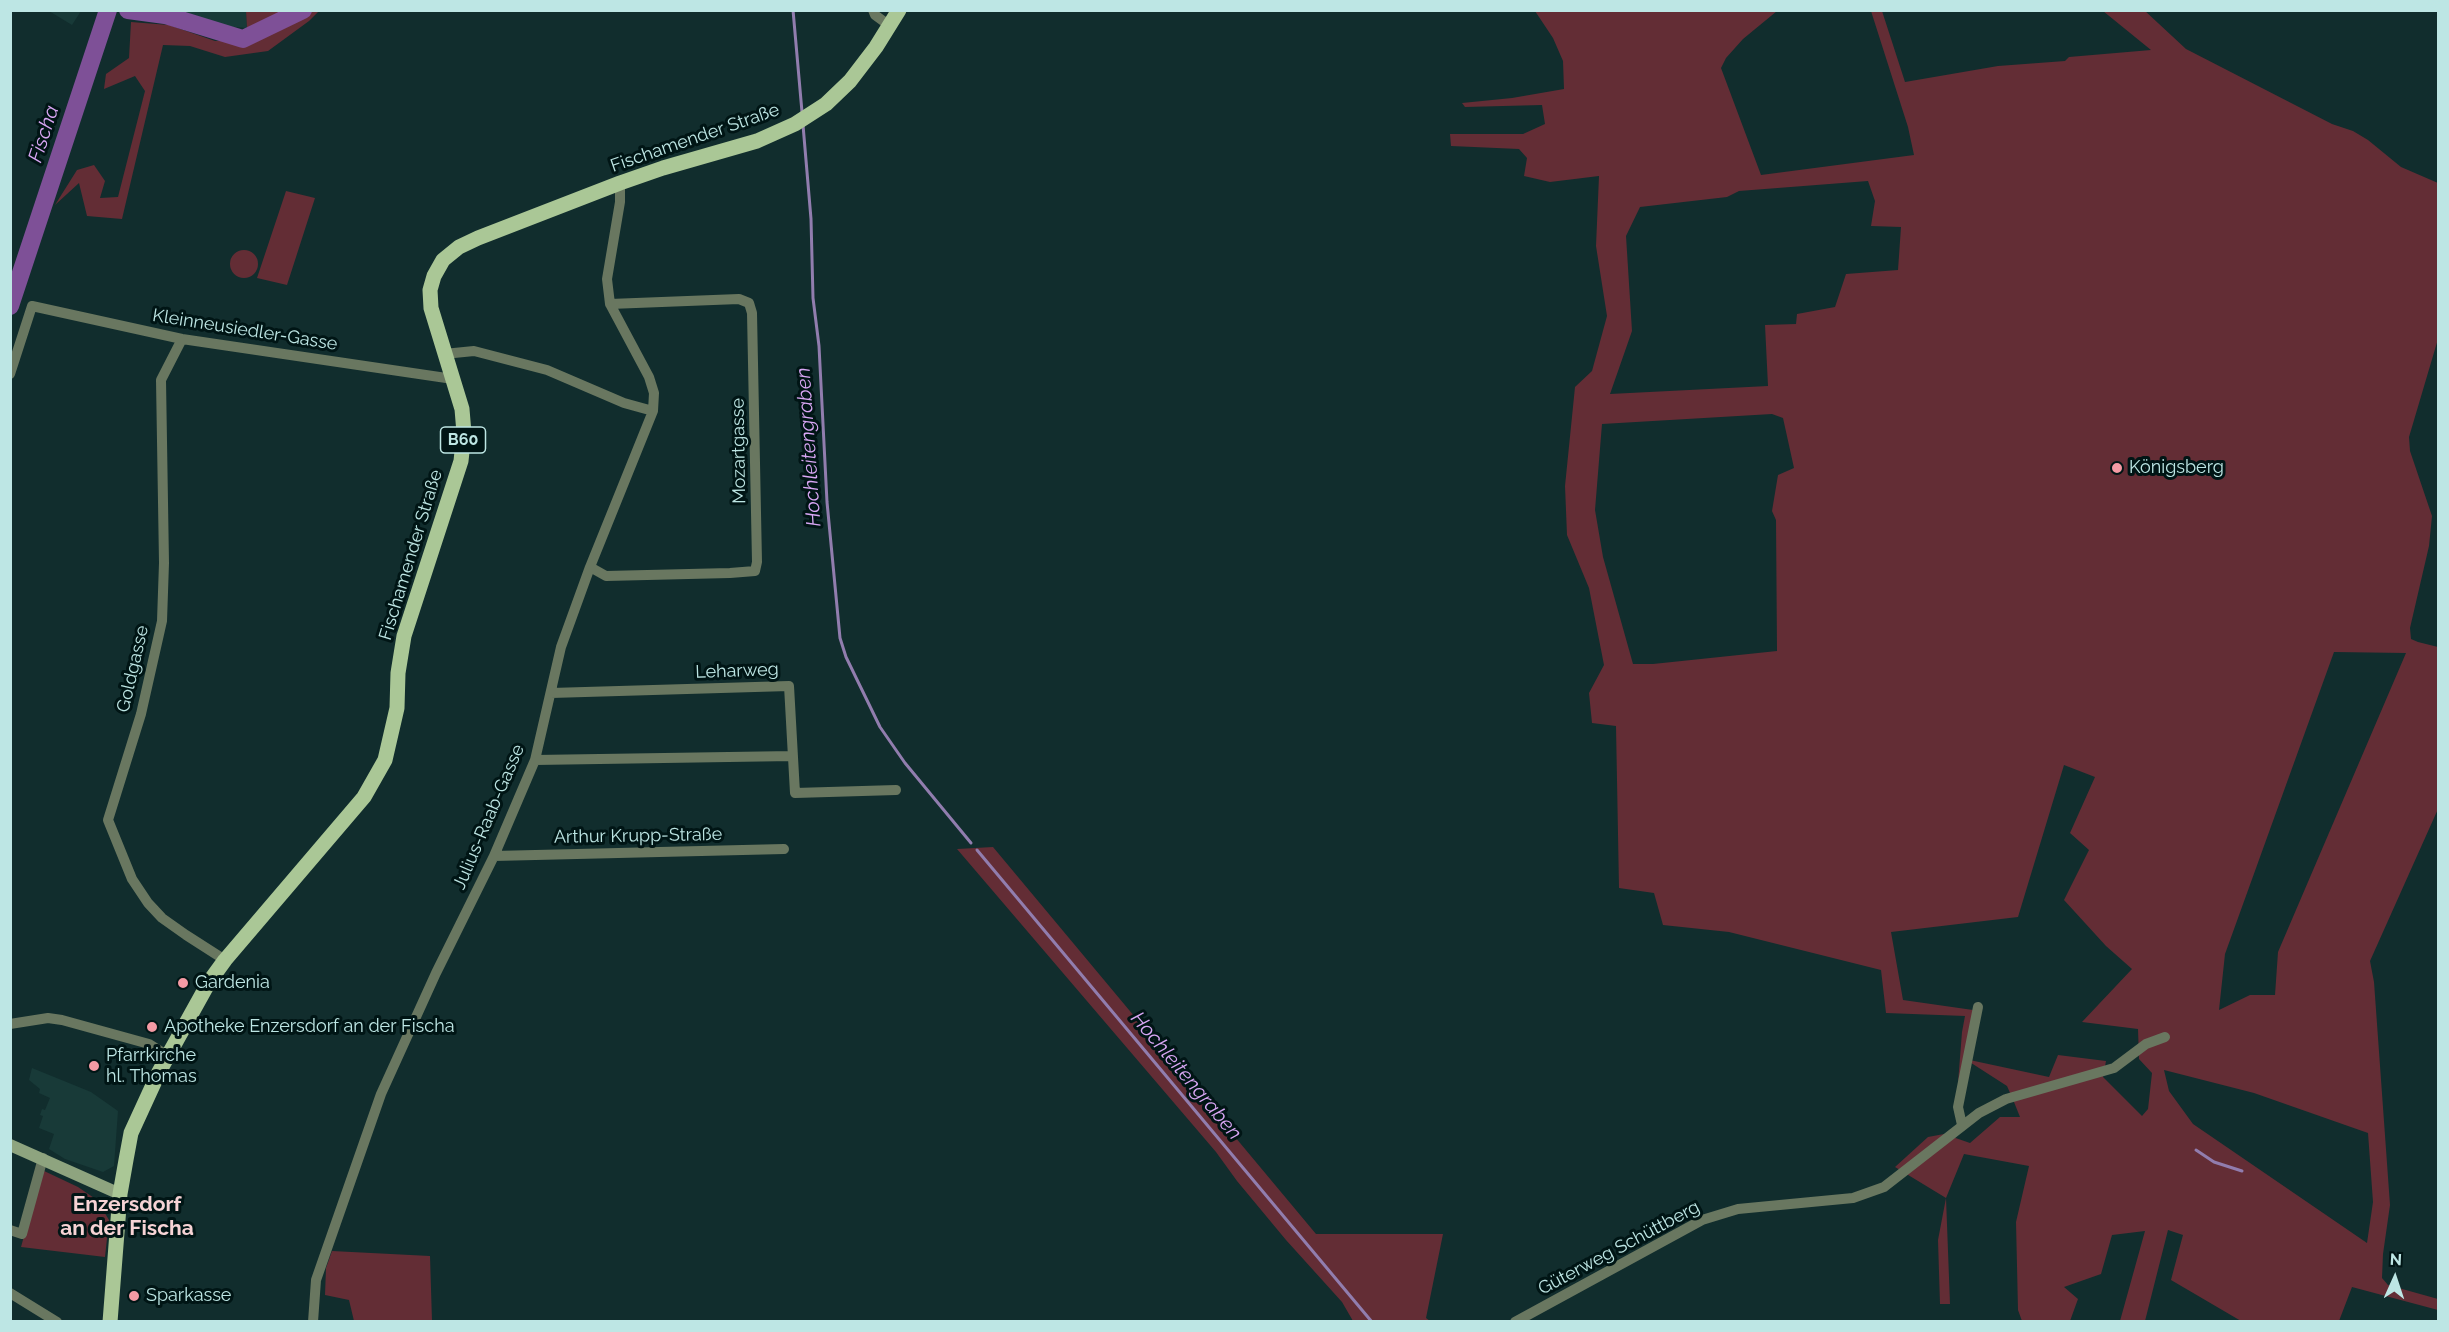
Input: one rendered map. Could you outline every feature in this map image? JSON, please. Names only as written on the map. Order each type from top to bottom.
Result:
[{"type":"main road","name":"Fischamender Straße","points":[[225,960],[364,798],[385,760],[394,729],[398,673],[404,636],[461,461],[464,433],[462,409],[431,308],[430,290],[434,276],[443,260],[459,247],[478,238],[620,183],[756,141],[801,121],[826,104],[850,81],[899,10]]},
{"type":"main road","name":"B60","points":[[111,1322],[120,1194],[131,1133],[168,1056],[208,982],[225,960]]},
{"type":"street","points":[[873,10],[875,15],[890,26]]},
{"type":"street","name":"Julius-Raab-Gasse","points":[[313,1322],[316,1280],[381,1094],[436,973],[494,856],[535,760],[561,647],[590,567],[653,411],[654,393],[649,377],[610,304],[607,279],[620,202],[620,183]]},
{"type":"street","name":"Mozartgasse","points":[[590,567],[606,576],[730,573],[755,571],[757,562],[750,303],[739,299],[610,304]]},
{"type":"street","name":"Kleinneusiedler-Gasse","points":[[10,374],[32,306],[182,339],[453,379]]},
{"type":"street","name":"Goldgasse","points":[[182,339],[161,380],[164,552],[162,621],[141,714],[108,820],[132,879],[148,903],[162,918],[225,960]]},
{"type":"street","points":[[444,354],[474,351],[547,370],[624,403],[653,411]]},
{"type":"street","name":"Leharweg","points":[[551,693],[789,686],[795,793],[896,790]]},
{"type":"street","points":[[535,760],[793,756]]},
{"type":"street","name":"Arthur Krupp-Straße","points":[[494,856],[784,849]]},
{"type":"street","points":[[1962,1125],[1958,1107],[1978,1007]]},
{"type":"street","points":[[10,1024],[48,1018],[62,1020],[149,1044],[168,1056]]},
{"type":"street","name":"Güterweg Schüttberg","points":[[1515,1322],[1702,1220],[1738,1209],[1853,1198],[1884,1187],[1979,1113],[2006,1099],[2114,1068],[2146,1044],[2165,1037]]},
{"type":"street","points":[[10,1144],[120,1194]]},
{"type":"street","points":[[10,1230],[22,1234],[43,1158]]},
{"type":"street","points":[[10,1293],[57,1322]]},
{"type":"shaded area","points":[[2144,10],[2186,49],[2332,124],[2353,131],[2401,167],[2438,183],[2438,339],[2409,437],[2410,451],[2432,516],[2429,546],[2410,628],[2411,639],[2438,647],[2438,809],[2370,961],[2374,982],[2390,1205],[2382,1278],[2388,1285],[2438,1299],[2438,1310],[2352,1287],[2339,1321],[2241,1321],[2171,1280],[2183,1235],[2168,1230],[2145,1321],[2120,1321],[2145,1231],[2112,1235],[2101,1274],[2064,1287],[2078,1299],[2070,1321],[2022,1321],[2018,1310],[2016,1222],[2029,1166],[1964,1154],[1946,1198],[1895,1167],[1928,1137],[1944,1134],[1970,1143],[2000,1117],[2020,1117],[2007,1086],[1965,1059],[1958,1083],[1965,1016],[1886,1013],[1881,970],[1729,932],[1663,925],[1654,893],[1619,888],[1616,726],[1592,723],[1589,693],[1604,665],[1589,588],[1567,535],[1565,486],[1575,387],[1592,371],[1607,316],[1596,246],[1599,176],[1550,182],[1524,176],[1527,158],[1519,149],[1451,146],[1450,134],[1523,134],[1545,124],[1542,105],[1465,107],[1462,103],[1512,98],[1564,89],[1563,61],[1553,38],[1535,11],[1777,11],[1743,39],[1726,58],[1721,68],[1761,175],[1914,155],[1908,127],[1871,11],[1882,11],[1905,82],[1998,66],[2065,61],[2069,57],[2151,50],[2103,11]],"holes":[[[1868,181],[1875,201],[1871,226],[1901,227],[1898,270],[1846,274],[1835,307],[1797,314],[1796,324],[1765,325],[1768,386],[1610,394],[1632,331],[1626,236],[1640,207],[1727,197],[1739,191]],[[1772,414],[1783,418],[1794,468],[1778,475],[1772,511],[1776,520],[1777,651],[1633,664],[1603,557],[1595,510],[1602,424]],[[2334,652],[2406,653],[2278,952],[2275,995],[2250,995],[2219,1010],[2225,954]],[[2064,765],[2095,777],[2070,833],[2089,850],[2064,900],[2106,946],[2132,969],[2082,1022],[2138,1029],[2139,1059],[2152,1073],[2148,1109],[2142,1116],[2103,1077],[2106,1061],[2058,1055],[2049,1077],[1965,1059],[1973,1010],[1903,1000],[1891,932],[2018,917]],[[2164,1070],[2254,1093],[2368,1133],[2373,1202],[2367,1243],[2193,1124],[2169,1091]]]},
{"type":"shaded area","points":[[49,11],[81,11],[72,25]]},
{"type":"shaded area","points":[[171,11],[246,11],[247,28],[223,26]]},
{"type":"shaded area","points":[[246,11],[319,11],[268,51],[225,57],[190,46],[163,45],[122,219],[87,216],[79,183],[55,205],[77,170],[94,165],[105,181],[100,198],[118,197],[145,91],[135,76],[104,89],[106,74],[129,58],[131,22],[169,25],[215,41],[251,41],[247,28]]},
{"type":"shaded area","points":[[286,191],[315,198],[287,285],[257,278]]},
{"type":"shaded area","points":[[244,250],[254,254],[258,264],[254,274],[244,278],[234,274],[230,264],[234,254]]},
{"type":"shaded area","points":[[993,847],[1316,1234],[1443,1234],[1426,1318],[1430,1321],[1353,1321],[1342,1302],[1286,1240],[1216,1152],[957,849]]},
{"type":"shaded area","points":[[32,1068],[91,1092],[118,1111],[114,1166],[103,1172],[65,1159],[49,1149],[54,1134],[39,1128],[43,1116],[40,1115],[42,1109],[45,1110],[50,1098],[39,1093],[40,1089],[29,1080]]},
{"type":"shaded area","points":[[42,1170],[78,1187],[97,1200],[109,1220],[105,1257],[21,1247]]},
{"type":"shaded area","points":[[1946,1198],[1950,1304],[1940,1304],[1938,1240]]},
{"type":"shaded area","points":[[332,1251],[430,1256],[432,1321],[354,1321],[349,1300],[325,1295],[326,1268]]},
{"type":"waterway","name":"Fischa","points":[[10,306],[108,10]]},
{"type":"waterway","name":"Fischa","points":[[128,10],[165,15],[243,39],[303,10]]},
{"type":"waterway","name":"Hochleitengraben","points":[[793,10],[802,112]]},
{"type":"waterway","name":"Hochleitengraben","points":[[803,125],[811,219],[813,298],[819,346],[827,502],[840,638],[846,657],[880,727],[905,763],[971,843]]},
{"type":"waterway","name":"Hochleitengraben","points":[[977,850],[1372,1322]]},
{"type":"waterway","points":[[2196,1150],[2214,1162],[2242,1171]]},
{"type":"place","name":"Königsberg","points":[[2117,468]]},
{"type":"place","name":"Gardenia","points":[[183,983]]},
{"type":"place","name":"Apotheke Enzersdorf an der Fischa","points":[[152,1027]]},
{"type":"place","name":"Pfarrkirche hl. Thomas","points":[[94,1066]]},
{"type":"place","name":"Sparkasse","points":[[134,1296]]},
{"type":"district","name":"Enzersdorf an der Fischa","points":[[127,1217]]}]
